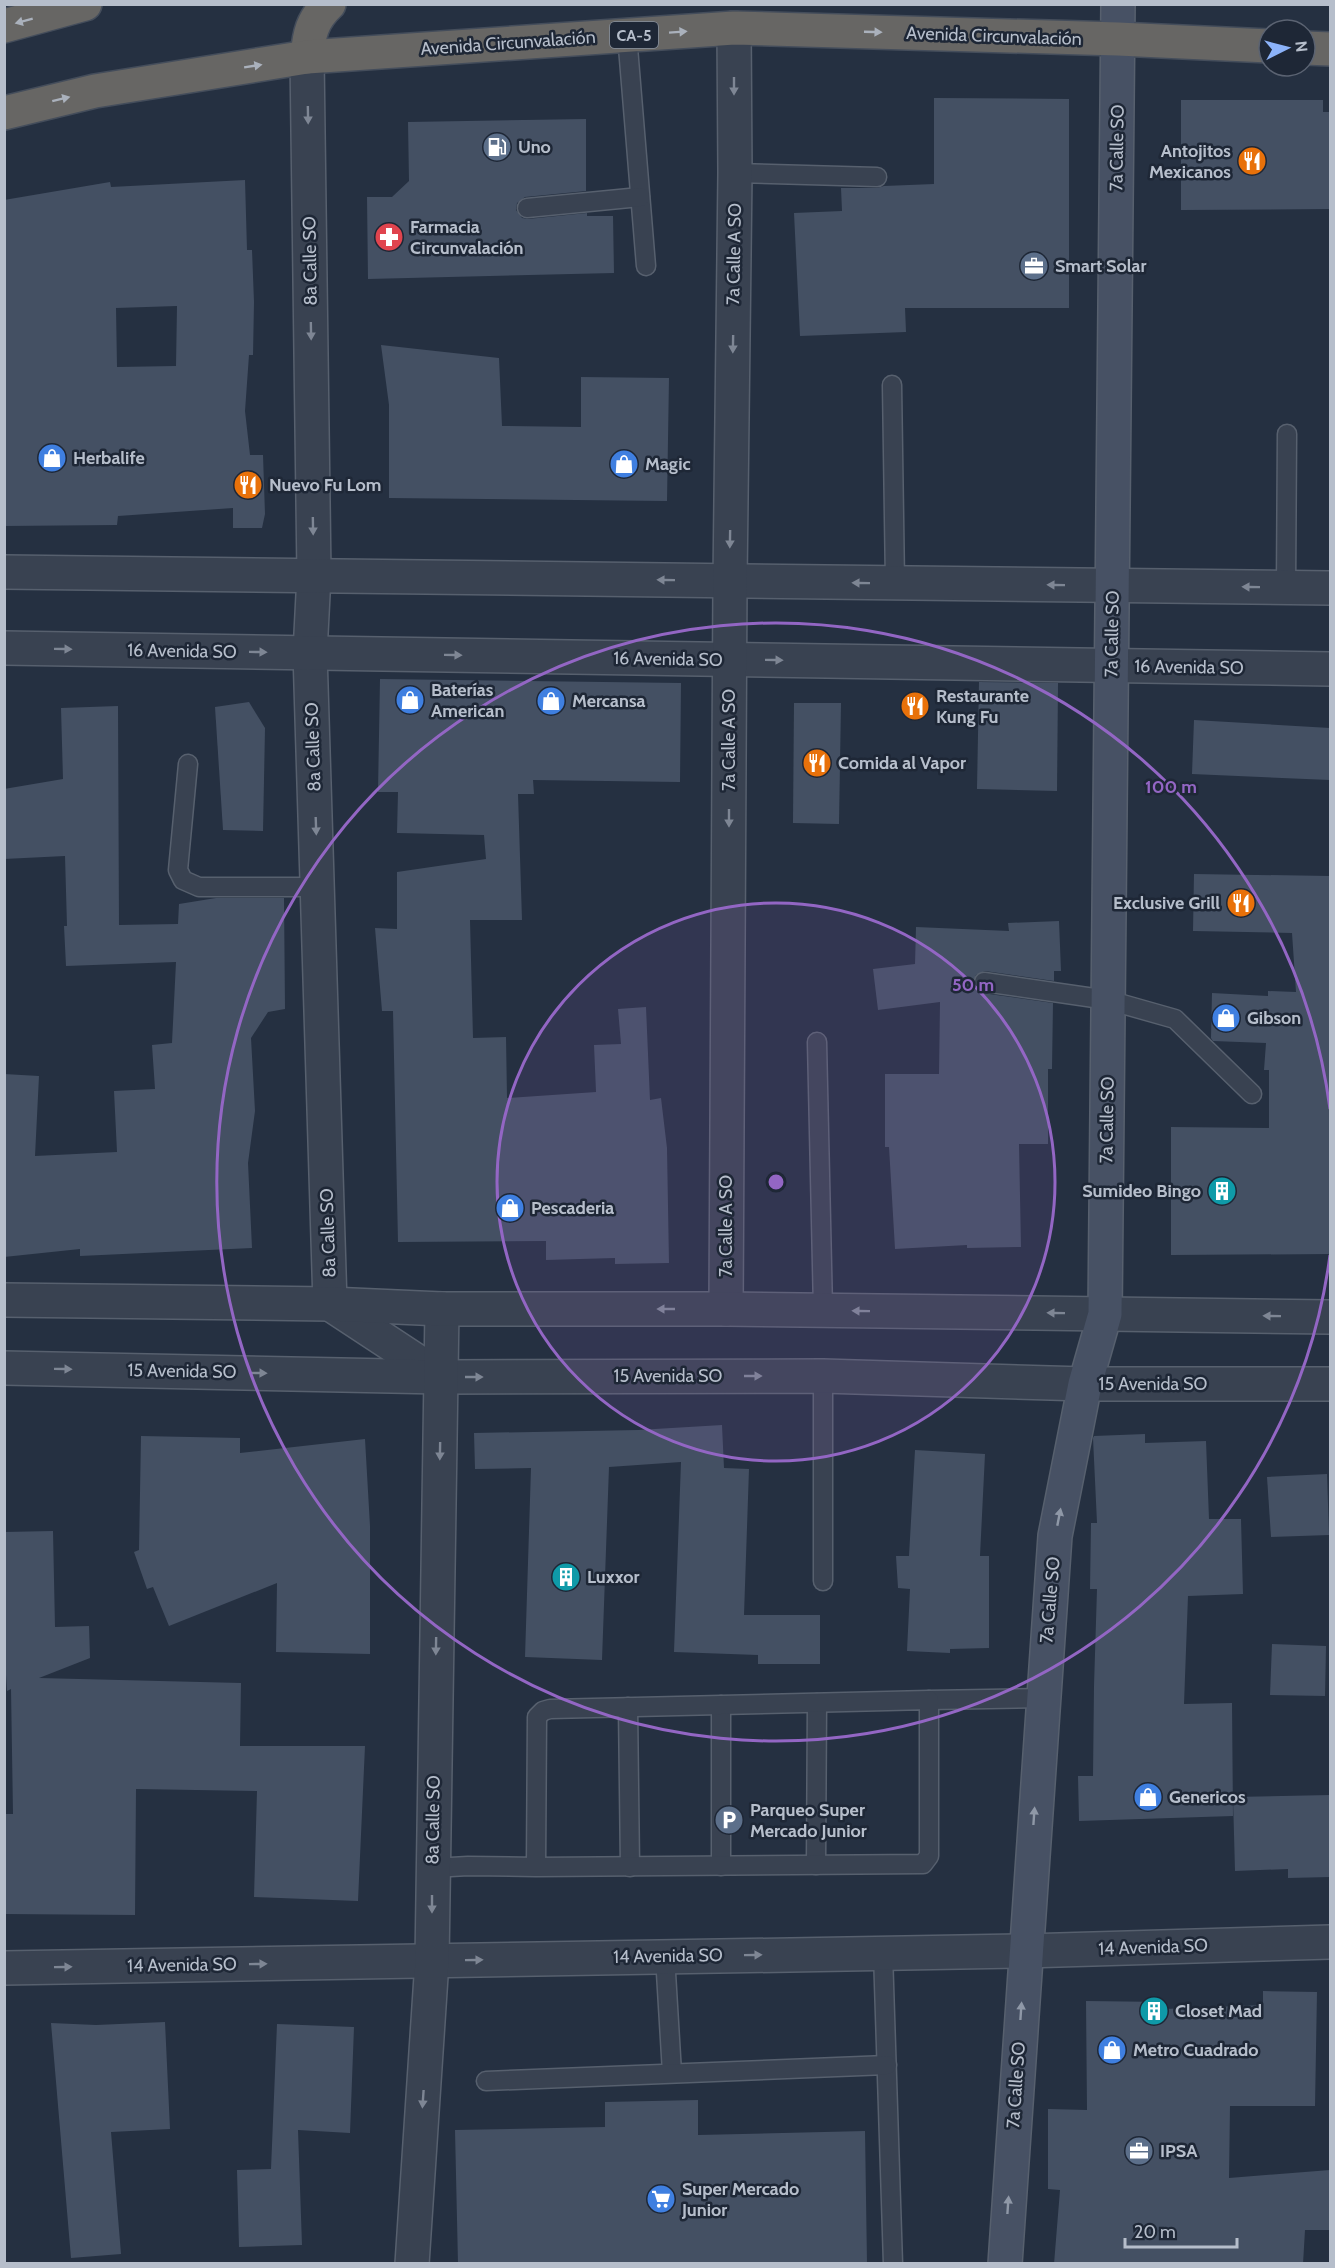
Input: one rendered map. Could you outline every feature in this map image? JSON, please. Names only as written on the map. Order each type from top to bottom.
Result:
[{"type":"highway","points":[[4,26],[85,4]]},
{"type":"highway","points":[[307,57],[308,37],[314,21],[329,4]]},
{"type":"highway","name":"Avenida Circunvalación","points":[[4,112],[95,91],[307,57],[734,28],[1118,39],[1257,45]]},
{"type":"main road","name":"7a Calle SO","points":[[1005,2264],[1055,1536],[1085,1384],[1105,1314],[1118,4]]},
{"type":"street","name":"7a Calle A SO","points":[[726,1309],[729,660],[735,173],[734,28]]},
{"type":"street","name":"8a Calle SO","points":[[307,57],[314,575],[310,653],[330,1304],[441,1377]]},
{"type":"street","points":[[4,572],[1330,588]]},
{"type":"street","name":"16 Avenida SO","points":[[4,648],[1330,669]]},
{"type":"street","points":[[4,1300],[330,1304],[442,1309],[726,1309],[1330,1317]]},
{"type":"street","name":"8a Calle SO","points":[[412,2264],[432,1961],[442,1309]]},
{"type":"street","name":"15 Avenida SO","points":[[4,1368],[441,1377],[824,1376],[1085,1384],[1330,1384]]},
{"type":"street","name":"14 Avenida SO","points":[[4,1968],[1025,1951],[1330,1942]]},
{"type":"lane","points":[[627,35],[646,266]]},
{"type":"lane","points":[[735,173],[877,177]]},
{"type":"lane","points":[[527,208],[640,197]]},
{"type":"lane","points":[[892,385],[895,583]]},
{"type":"lane","points":[[1286,588],[1287,434]]},
{"type":"lane","points":[[188,764],[178,870],[183,880],[199,886],[318,887]]},
{"type":"lane","points":[[984,982],[1108,999],[1175,1019],[1251,1094]]},
{"type":"lane","points":[[817,1042],[824,1310]]},
{"type":"lane","points":[[823,1581],[824,1376]]},
{"type":"lane","points":[[536,1867],[537,1717],[543,1711],[550,1709],[1043,1698]]},
{"type":"lane","points":[[432,1868],[923,1864],[929,1856],[929,1700]]},
{"type":"lane","points":[[816,1865],[818,1703]]},
{"type":"lane","points":[[721,1705],[721,1866]]},
{"type":"lane","points":[[628,1707],[630,1867]]},
{"type":"lane","points":[[883,1953],[893,2264]]},
{"type":"lane","points":[[665,1956],[672,2073]]},
{"type":"lane","points":[[486,2081],[886,2065]]},
{"type":"building","points":[[934,98],[1069,99],[1069,308],[905,308],[906,332],[800,336],[794,213],[842,211],[841,188],[934,184]]},
{"type":"building","name":"Antojitos Mexicanos","points":[[1181,100],[1323,100],[1323,112],[1330,112],[1330,209],[1181,210]]},
{"type":"building","points":[[586,119],[586,191],[525,197],[517,203],[516,210],[522,218],[528,219],[587,213],[587,216],[613,216],[614,273],[368,279],[367,197],[392,197],[409,181],[408,122]]},
{"type":"building","points":[[245,180],[247,250],[252,250],[254,302],[253,355],[249,355],[245,411],[250,455],[263,455],[265,514],[262,528],[233,528],[233,508],[118,516],[117,525],[4,526],[4,200],[110,182],[111,187]],"holes":[[[177,306],[176,366],[117,367],[116,308]]]},
{"type":"building","points":[[381,345],[499,358],[502,426],[581,427],[581,377],[669,378],[667,501],[389,498],[389,405]]},
{"type":"building","points":[[380,679],[681,683],[680,782],[533,780],[534,794],[518,794],[522,920],[470,920],[473,1038],[506,1037],[507,1098],[596,1092],[594,1045],[621,1044],[618,1009],[646,1007],[650,1100],[661,1098],[667,1148],[669,1263],[615,1264],[615,1258],[546,1260],[546,1241],[398,1242],[393,1011],[382,1011],[375,928],[397,929],[397,872],[486,859],[484,835],[397,833],[398,792],[378,792]]},
{"type":"building","points":[[979,682],[1058,683],[1057,791],[977,789]]},
{"type":"building","points":[[249,702],[265,728],[263,831],[223,830],[215,707]]},
{"type":"building","name":"Comida al Vapor","points":[[794,703],[841,703],[839,824],[793,823]]},
{"type":"building","points":[[118,706],[119,925],[178,924],[179,904],[216,898],[284,898],[285,1009],[268,1012],[251,1038],[255,1111],[248,1163],[252,1248],[80,1256],[80,1249],[4,1257],[4,1074],[39,1076],[35,1156],[117,1152],[114,1091],[155,1089],[152,1045],[172,1043],[176,962],[66,966],[65,856],[4,859],[4,789],[63,779],[61,708]]},
{"type":"building","points":[[1194,720],[1330,728],[1330,780],[1192,774]]},
{"type":"building","points":[[1194,874],[1330,876],[1330,1254],[1171,1255],[1171,1127],[1269,1128],[1269,1070],[1264,1070],[1266,1043],[1213,1041],[1211,1038],[1212,993],[1268,996],[1268,991],[1296,992],[1292,933],[1193,931]]},
{"type":"building","points":[[1059,921],[1061,971],[1054,971],[1054,981],[985,971],[976,975],[973,981],[977,990],[982,993],[1053,1003],[1052,1069],[1048,1069],[1048,1144],[1019,1144],[1021,1247],[967,1248],[967,1245],[895,1249],[889,1147],[885,1147],[885,1074],[939,1074],[940,1002],[878,1010],[873,969],[915,964],[916,927],[1009,931],[1008,923]]},
{"type":"building","points":[[722,1425],[724,1468],[749,1469],[744,1615],[820,1615],[820,1664],[758,1664],[758,1655],[674,1652],[681,1462],[609,1467],[602,1660],[525,1657],[531,1468],[475,1469],[474,1433],[638,1430]]},
{"type":"building","points":[[1145,1434],[1145,1443],[1206,1441],[1209,1519],[1241,1519],[1243,1594],[1188,1596],[1184,1704],[1232,1703],[1233,1816],[1079,1821],[1078,1776],[1093,1776],[1097,1589],[1090,1589],[1091,1523],[1097,1523],[1093,1438],[1094,1436]]},
{"type":"building","points":[[141,1436],[240,1438],[240,1453],[365,1439],[370,1526],[370,1654],[276,1652],[277,1583],[169,1626],[153,1587],[147,1589],[134,1552],[139,1550]]},
{"type":"building","points":[[915,1450],[985,1454],[980,1556],[989,1556],[989,1648],[950,1649],[950,1653],[907,1651],[910,1589],[898,1588],[896,1556],[909,1556]]},
{"type":"building","points":[[1327,1474],[1329,1535],[1271,1537],[1267,1477]]},
{"type":"building","points":[[53,1531],[55,1627],[89,1626],[90,1658],[39,1678],[241,1683],[240,1746],[365,1746],[358,1901],[254,1897],[257,1791],[136,1789],[135,1915],[4,1914],[4,1814],[13,1814],[11,1689],[7,1691],[4,1643],[4,1532]]},
{"type":"building","points":[[1272,1644],[1326,1646],[1325,1696],[1270,1695]]},
{"type":"building","points":[[1330,1795],[1330,1877],[1288,1878],[1288,1869],[1235,1871],[1233,1797]]},
{"type":"building","points":[[1263,1991],[1317,1992],[1315,2106],[1230,2106],[1229,2178],[1330,2170],[1330,2230],[1305,2230],[1303,2264],[1054,2264],[1060,2190],[1048,2189],[1048,2109],[1087,2110],[1086,2001],[1165,2002],[1164,2009],[1263,2005]]},
{"type":"building","points":[[165,2022],[170,2129],[111,2132],[121,2254],[71,2258],[51,2023],[96,2025]]},
{"type":"building","points":[[277,2024],[354,2027],[350,2133],[298,2130],[302,2245],[239,2247],[237,2170],[271,2169]]},
{"type":"building","name":"Super Mercado Junior","points":[[698,2100],[698,2135],[865,2131],[867,2264],[458,2264],[455,2130],[605,2127],[605,2102]]},
{"type":"place","name":"Uno","points":[[497,147]]},
{"type":"place","name":"Antojitos Mexicanos","points":[[1252,161]]},
{"type":"place","name":"Farmacia Circunvalación","points":[[389,237]]},
{"type":"place","name":"Smart Solar","points":[[1034,266]]},
{"type":"place","name":"Herbalife","points":[[52,458]]},
{"type":"place","name":"Magic","points":[[624,464]]},
{"type":"place","name":"Nuevo Fu Lom","points":[[248,485]]},
{"type":"place","name":"Baterías American","points":[[410,700]]},
{"type":"place","name":"Mercansa","points":[[551,701]]},
{"type":"place","name":"Restaurante Kung Fu","points":[[915,706]]},
{"type":"place","name":"Comida al Vapor","points":[[817,763]]},
{"type":"place","name":"Exclusive Grill","points":[[1241,903]]},
{"type":"place","name":"Gibson","points":[[1226,1018]]},
{"type":"place","name":"Sumideo Bingo","points":[[1222,1191]]},
{"type":"place","name":"Pescaderia","points":[[510,1208]]},
{"type":"place","name":"Luxxor","points":[[566,1577]]},
{"type":"place","name":"Genericos","points":[[1148,1797]]},
{"type":"place","name":"Parqueo Super Mercado Junior","points":[[729,1820]]},
{"type":"place","name":"Closet Mad","points":[[1154,2011]]},
{"type":"place","name":"Metro Cuadrado","points":[[1112,2050]]},
{"type":"place","name":"IPSA","points":[[1139,2151]]},
{"type":"place","name":"Super Mercado Junior","points":[[661,2199]]}]
